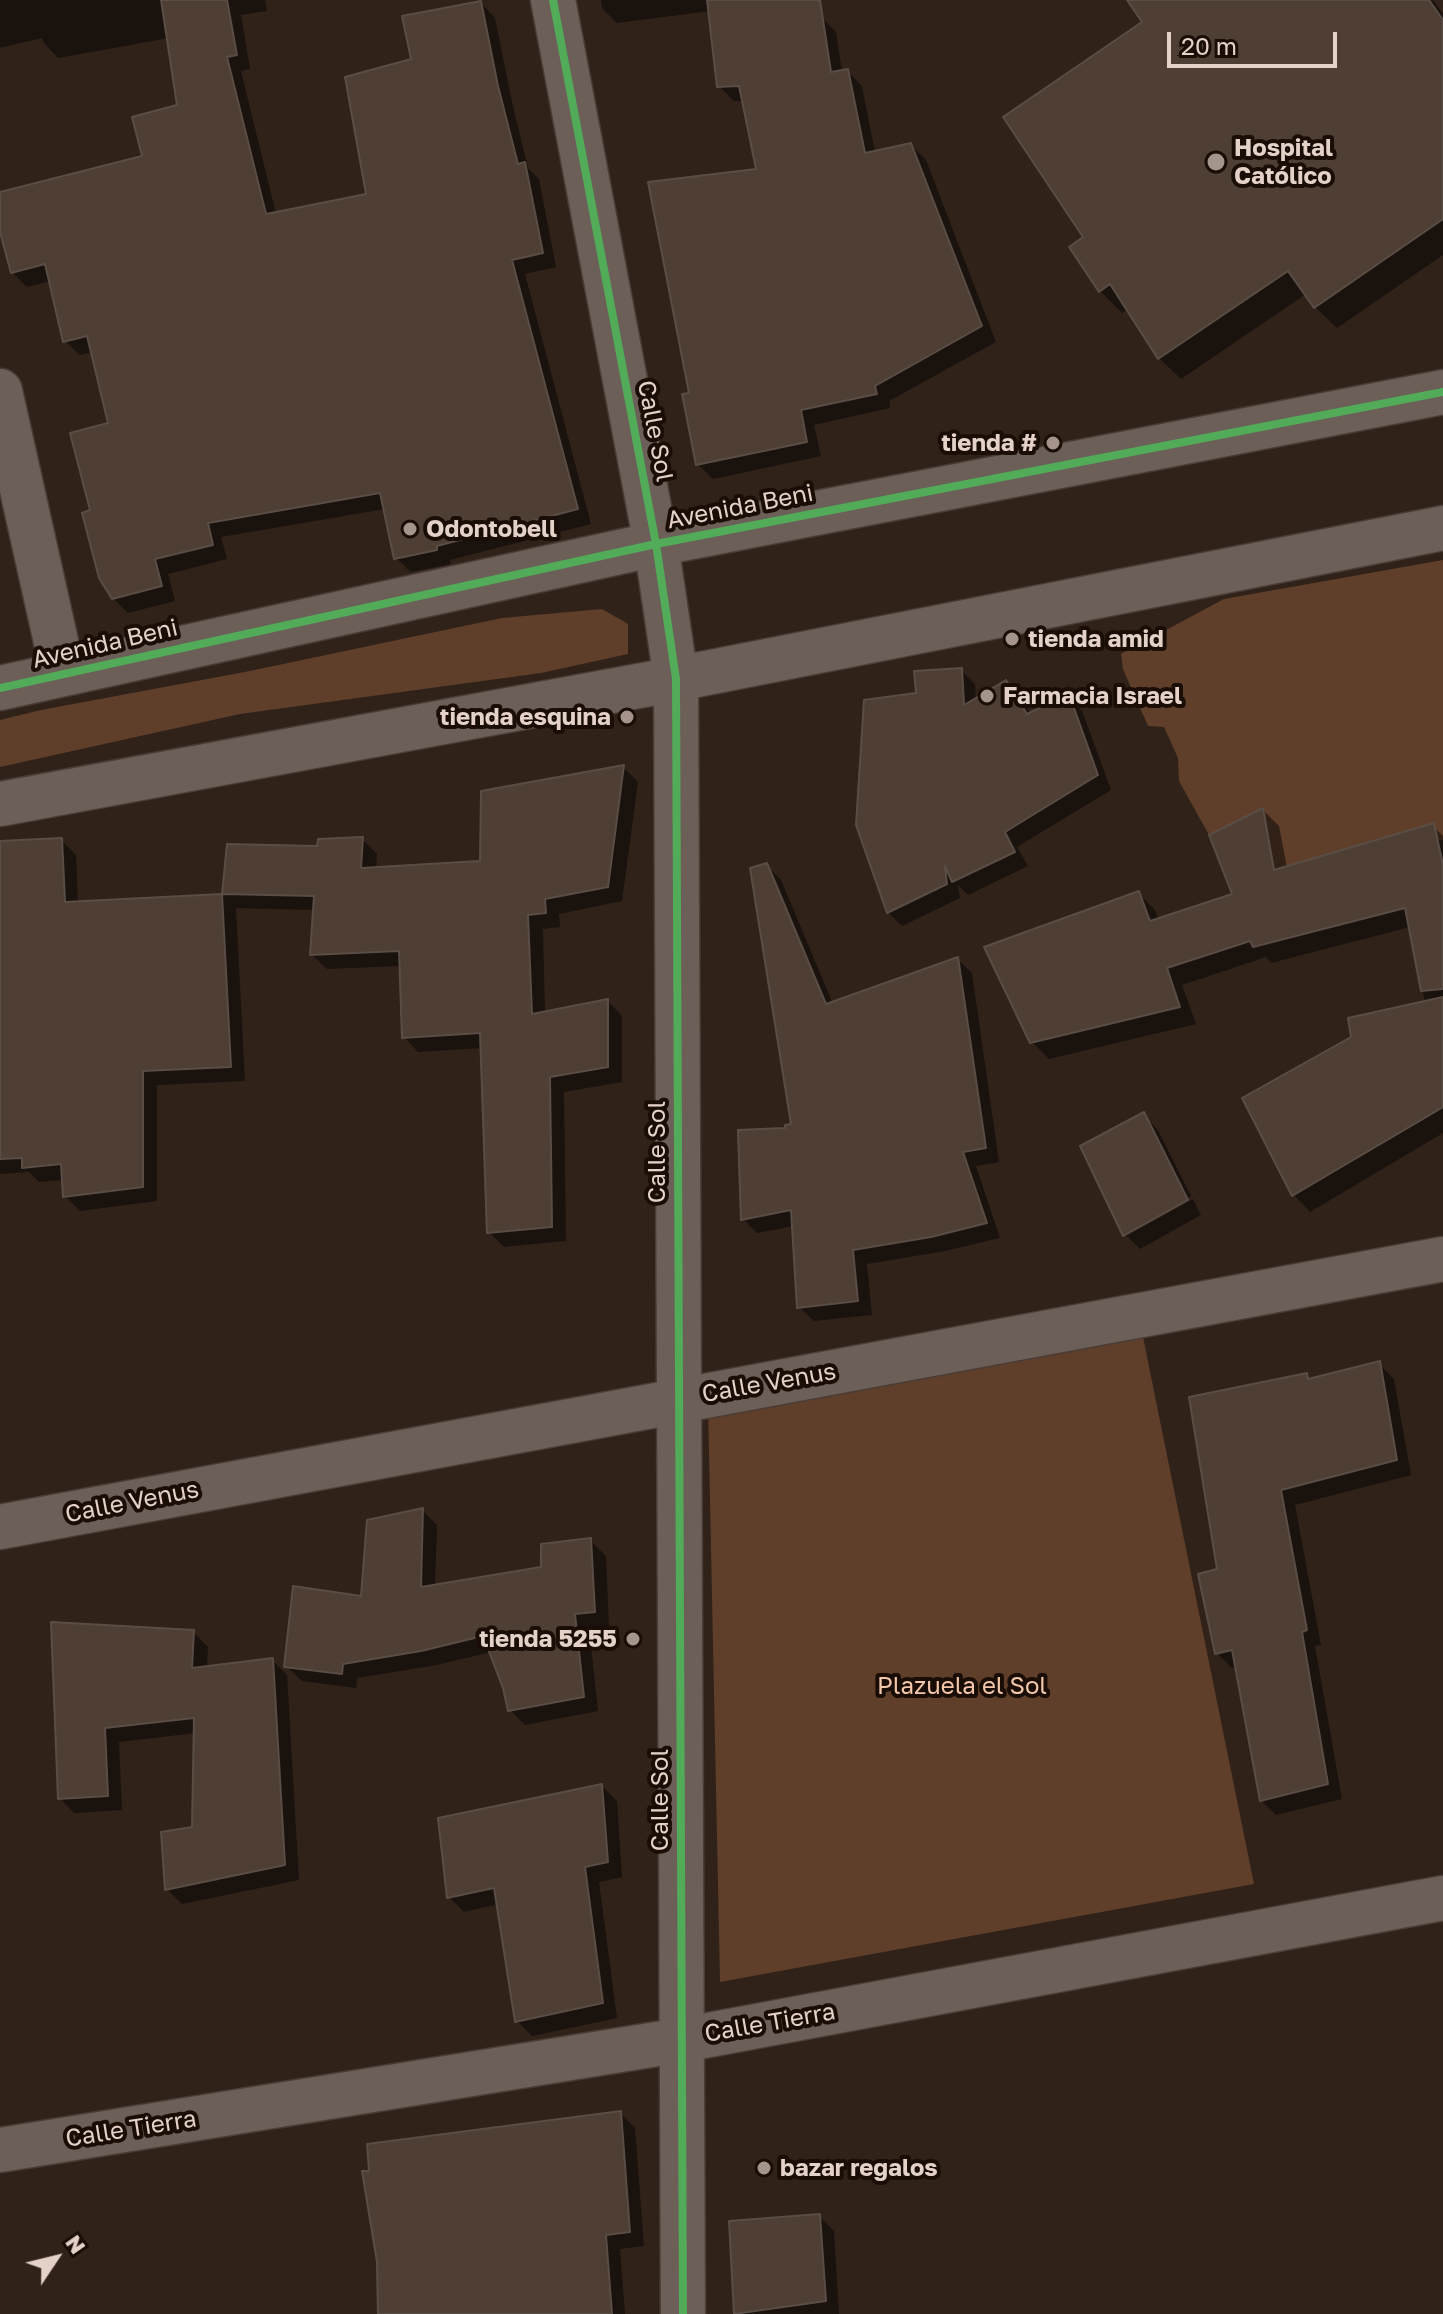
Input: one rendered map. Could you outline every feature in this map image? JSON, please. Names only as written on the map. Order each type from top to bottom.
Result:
[{"type":"street","name":"Calle Sol","points":[[553,0],[656,544],[676,679],[683,2314]]},
{"type":"street","points":[[0,391],[63,673]]},
{"type":"street","name":"Avenida Beni","points":[[0,688],[656,544],[1443,392]]},
{"type":"street","points":[[0,804],[676,679],[1443,528]]},
{"type":"street","name":"Calle Venus","points":[[0,1527],[1443,1259]]},
{"type":"street","name":"Calle Tierra","points":[[0,2150],[682,2040],[1443,1898]]},
{"type":"green space","points":[[1443,560],[1443,840],[1274,870],[1263,808],[1209,835],[1179,781],[1178,758],[1164,727],[1148,726],[1123,669],[1121,654],[1224,599]]},
{"type":"green space","points":[[602,609],[628,624],[628,654],[541,673],[240,714],[0,767],[0,720],[502,618]]},
{"type":"green space","name":"Plazuela el Sol","points":[[1143,1337],[1254,1884],[720,1982],[708,1404]]},
{"type":"building","points":[[161,0],[227,0],[237,55],[227,57],[266,214],[366,194],[345,77],[411,59],[402,16],[481,1],[518,164],[525,162],[543,253],[512,260],[578,509],[437,546],[437,550],[394,559],[380,493],[208,523],[213,545],[155,559],[162,586],[112,599],[99,578],[82,513],[90,510],[70,433],[108,423],[87,336],[63,342],[45,264],[11,273],[0,232],[0,192],[142,156],[132,117],[177,105]]},
{"type":"building","points":[[707,0],[820,0],[831,72],[848,69],[865,153],[911,143],[982,326],[875,386],[877,394],[801,410],[807,442],[696,465],[682,394],[689,393],[648,182],[756,169],[739,86],[717,87]]},
{"type":"building","name":"Hospital Católico","points":[[1127,0],[1429,0],[1443,20],[1443,219],[1314,308],[1288,271],[1158,359],[1110,284],[1099,292],[1069,247],[1083,237],[1003,117],[1142,22]]},
{"type":"building","points":[[962,668],[964,705],[1006,680],[1027,714],[1069,694],[1098,775],[1005,832],[1015,852],[952,882],[945,866],[947,884],[887,913],[856,825],[864,700],[916,693],[914,671]]},
{"type":"building","points":[[624,765],[608,887],[545,899],[546,913],[528,915],[532,1014],[608,999],[608,1067],[550,1077],[552,1227],[487,1233],[480,1033],[402,1038],[399,951],[310,955],[314,896],[222,894],[227,844],[317,846],[318,839],[363,837],[361,868],[480,861],[481,791]]},
{"type":"building","points":[[1263,808],[1274,870],[1434,823],[1443,865],[1443,989],[1421,991],[1405,908],[1253,947],[1250,941],[1167,968],[1180,1007],[1030,1043],[984,947],[1139,891],[1150,921],[1232,894],[1209,835]]},
{"type":"building","points":[[62,838],[65,902],[222,894],[231,1067],[143,1071],[143,1187],[63,1197],[61,1164],[22,1168],[22,1158],[0,1159],[0,841]]},
{"type":"building","points":[[767,863],[826,1004],[958,957],[986,1148],[963,1152],[987,1223],[931,1237],[853,1250],[858,1301],[797,1308],[791,1210],[741,1220],[738,1130],[785,1128],[785,1125],[791,1124],[750,868]]},
{"type":"building","points":[[1443,997],[1443,1107],[1292,1196],[1242,1098],[1351,1037],[1348,1018]]},
{"type":"building","points":[[1144,1112],[1188,1200],[1123,1236],[1080,1146]]},
{"type":"building","points":[[1380,1361],[1397,1460],[1281,1490],[1307,1630],[1302,1632],[1328,1784],[1260,1801],[1232,1650],[1215,1654],[1198,1574],[1217,1569],[1189,1397],[1307,1373],[1308,1379]]},
{"type":"building","points":[[423,1508],[421,1587],[541,1567],[541,1544],[591,1538],[595,1612],[575,1614],[584,1697],[508,1711],[503,1688],[483,1636],[421,1651],[343,1664],[342,1674],[284,1667],[293,1586],[361,1596],[367,1520]]},
{"type":"building","points":[[51,1622],[194,1630],[192,1668],[273,1658],[285,1865],[165,1890],[161,1832],[192,1827],[194,1718],[105,1728],[108,1796],[58,1799]]},
{"type":"building","points":[[602,1784],[608,1862],[585,1867],[603,2003],[515,2022],[494,1888],[447,1898],[438,1818]]},
{"type":"building","points":[[621,2111],[630,2232],[606,2235],[612,2314],[378,2314],[377,2262],[362,2171],[369,2171],[367,2144]]},
{"type":"building","points":[[820,2214],[826,2301],[734,2314],[729,2221]]},
{"type":"cycle path","points":[[553,0],[656,544],[676,679],[683,2314]]},
{"type":"cycle path","points":[[0,688],[656,544],[1443,392]]},
{"type":"place","name":"Hospital Católico","points":[[1216,162]]},
{"type":"place","name":"tienda #","points":[[1053,443]]},
{"type":"place","name":"Odontobell","points":[[410,529]]},
{"type":"place","name":"tienda amid","points":[[1012,639]]},
{"type":"place","name":"Farmacia Israel","points":[[987,696]]},
{"type":"place","name":"tienda esquina","points":[[627,717]]},
{"type":"place","name":"tienda 5255","points":[[633,1639]]},
{"type":"place","name":"bazar regalos","points":[[764,2168]]}]
